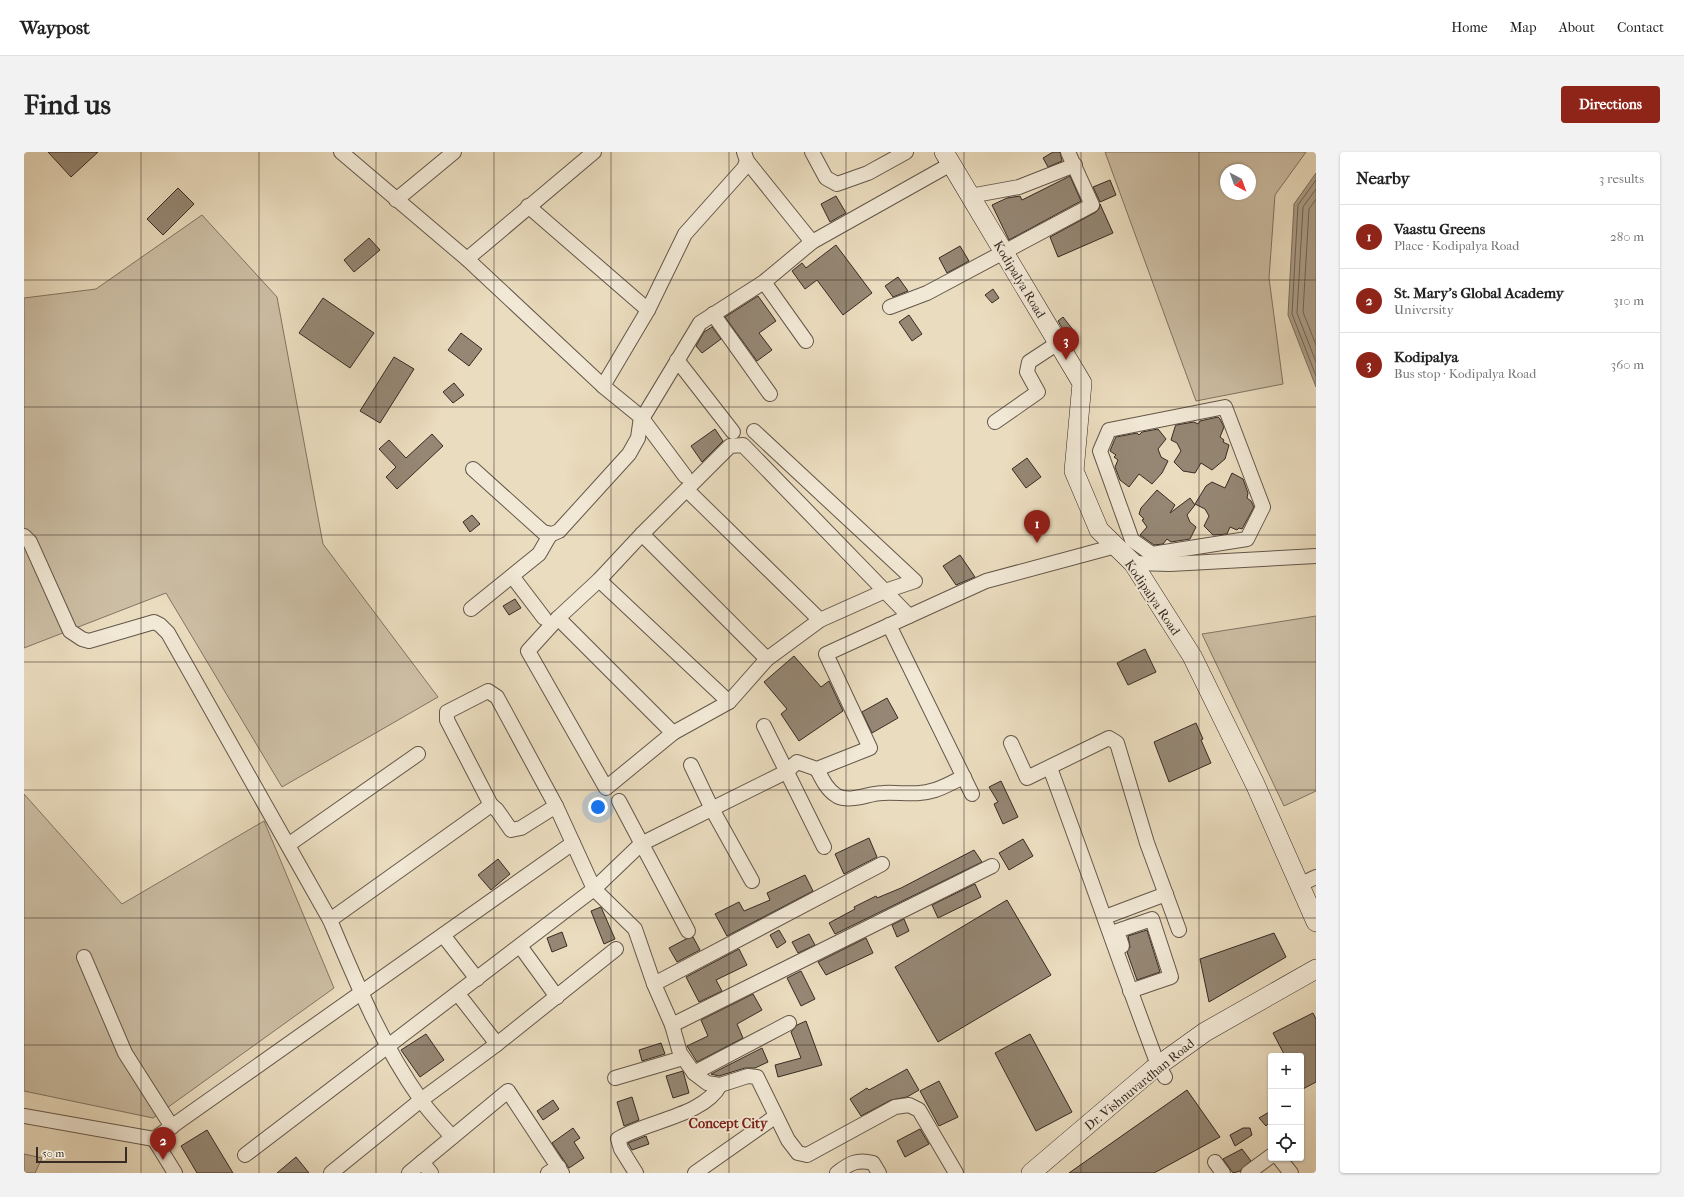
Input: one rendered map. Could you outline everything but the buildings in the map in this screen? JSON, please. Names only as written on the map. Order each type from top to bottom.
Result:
[{"type":"main road","name":"Kodipalya Road","points":[[947,158],[1082,383],[1074,471],[1099,530],[1124,543],[1134,563],[1192,656],[1255,784],[1316,922]]},
{"type":"main road","name":"Dr. Vishnuvardhan Road","points":[[1048,1173],[1211,1028],[1316,968]]},
{"type":"main road","name":"Dr. Vishnuvardhan Road","points":[[1031,1173],[1162,1071],[1230,1025],[1316,976]]},
{"type":"street","points":[[341,152],[466,260],[603,386],[641,417],[686,476]]},
{"type":"street","points":[[396,200],[454,152]]},
{"type":"street","points":[[466,260],[528,206],[594,152]]},
{"type":"street","points":[[812,152],[826,178],[837,184],[868,173],[906,152]]},
{"type":"street","points":[[890,307],[927,293],[1092,205],[1068,152]]},
{"type":"street","points":[[745,157],[812,242]]},
{"type":"street","points":[[603,386],[648,310],[685,234],[744,168],[745,157]]},
{"type":"street","points":[[471,609],[539,554],[550,535],[558,531],[629,454],[638,438],[641,417],[645,414],[700,323],[764,282],[812,242],[947,158]]},
{"type":"street","points":[[970,196],[1019,187],[1075,165]]},
{"type":"street","points":[[528,206],[648,310]]},
{"type":"street","points":[[764,282],[806,341]]},
{"type":"street","points":[[714,314],[770,394]]},
{"type":"street","points":[[995,422],[1038,392],[1027,372],[1029,362],[1058,343]]},
{"type":"street","points":[[677,360],[733,432]]},
{"type":"street","points":[[245,1155],[594,889],[641,844],[786,772],[798,762],[817,769],[870,748],[826,654],[986,581],[1124,543],[1152,554],[1247,539],[1263,507],[1225,407],[1110,430],[1100,451],[1124,543]]},
{"type":"street","points":[[754,431],[915,581],[885,591],[820,620],[767,659],[729,702],[673,733],[606,788],[528,651],[558,618],[599,580],[642,534],[730,446],[742,445],[885,591],[909,616]]},
{"type":"street","points":[[473,469],[543,532],[550,535]]},
{"type":"street","points":[[687,490],[820,620]]},
{"type":"street","points":[[642,534],[767,659]]},
{"type":"street","points":[[24,536],[30,542],[70,631],[75,635],[89,640],[154,622],[160,625],[168,633],[330,920],[360,992],[388,1046],[421,1100],[452,1137]]},
{"type":"street","points":[[1134,563],[1170,564],[1316,556]]},
{"type":"street","points":[[512,576],[544,618]]},
{"type":"street","points":[[599,580],[729,702]]},
{"type":"street","points":[[558,618],[673,733]]},
{"type":"street","points":[[889,625],[972,794]]},
{"type":"street","points":[[556,806],[521,828],[511,830],[497,810],[491,805],[447,720],[447,712],[488,691],[497,697],[556,806],[594,889],[635,929],[654,984],[672,1025],[680,1053],[694,1073],[707,1083],[720,1085],[748,1076],[757,1076],[788,1140],[798,1153],[807,1155],[895,1107],[909,1105],[919,1110],[956,1173]]},
{"type":"street","points":[[764,726],[824,847]]},
{"type":"street","points":[[1011,743],[1027,778],[1109,738],[1117,743],[1147,843],[1180,930]]},
{"type":"street","points":[[288,845],[418,754]]},
{"type":"street","points":[[691,765],[712,809],[752,880]]},
{"type":"street","points":[[1050,768],[1162,1071]]},
{"type":"street","points":[[817,769],[823,782],[831,791],[838,796],[850,798],[883,793],[909,795],[929,791],[964,777]]},
{"type":"street","points":[[619,801],[688,930]]},
{"type":"street","points":[[330,920],[491,805]]},
{"type":"street","points":[[24,1116],[154,1140],[360,992],[573,843]]},
{"type":"street","points":[[654,984],[882,864]]},
{"type":"street","points":[[672,1025],[992,866]]},
{"type":"street","points":[[1299,885],[1316,877]]},
{"type":"street","points":[[1105,917],[1166,894]]},
{"type":"street","points":[[1152,919],[1171,977],[1133,990],[1118,931],[1152,919]]},
{"type":"street","points":[[443,934],[478,978]]},
{"type":"street","points":[[520,946],[557,997]]},
{"type":"street","points":[[331,1173],[421,1100],[497,1044],[616,949]]},
{"type":"street","points":[[84,957],[125,1053],[172,1127]]},
{"type":"street","points":[[458,994],[497,1044]]},
{"type":"street","points":[[694,1073],[789,1023]]},
{"type":"street","points":[[616,1078],[684,1058]]},
{"type":"street","points":[[636,1173],[621,1149],[618,1139],[627,1133],[667,1120],[707,1100],[715,1094],[720,1085]]},
{"type":"street","points":[[409,1173],[426,1168],[452,1137],[508,1091],[556,1171]]},
{"type":"street","points":[[695,1173],[776,1116]]},
{"type":"street","points":[[154,1140],[175,1173]]},
{"type":"street","points":[[1248,1173],[1268,1158]]},
{"type":"street","points":[[837,1173],[845,1167],[861,1160],[873,1164],[879,1173]]},
{"type":"street","points":[[1281,1161],[1291,1173]]},
{"type":"shaded area","points":[[1105,152],[1306,152],[1275,195],[1269,278],[1283,384],[1196,401]]},
{"type":"shaded area","points":[[202,215],[277,297],[323,544],[438,697],[282,787],[166,593],[24,648],[24,298],[96,289]]},
{"type":"shaded area","points":[[1316,616],[1316,791],[1284,806],[1202,634]]},
{"type":"shaded area","points":[[24,794],[122,904],[264,821],[334,988],[153,1118],[24,1091]]},
{"type":"shaded area","points":[[24,1154],[42,1158],[35,1173],[24,1173]]},
{"type":"water","points":[[1316,173],[1316,387],[1288,315],[1294,204]]},
{"type":"place","name":"Kodipalya","points":[[1066,360]]},
{"type":"place","name":"Vaastu Greens","points":[[1037,543]]},
{"type":"place","name":"St. Mary's Global Academy","points":[[163,1160]]},
{"type":"district","name":"Concept City","points":[[728,1123]]}]
